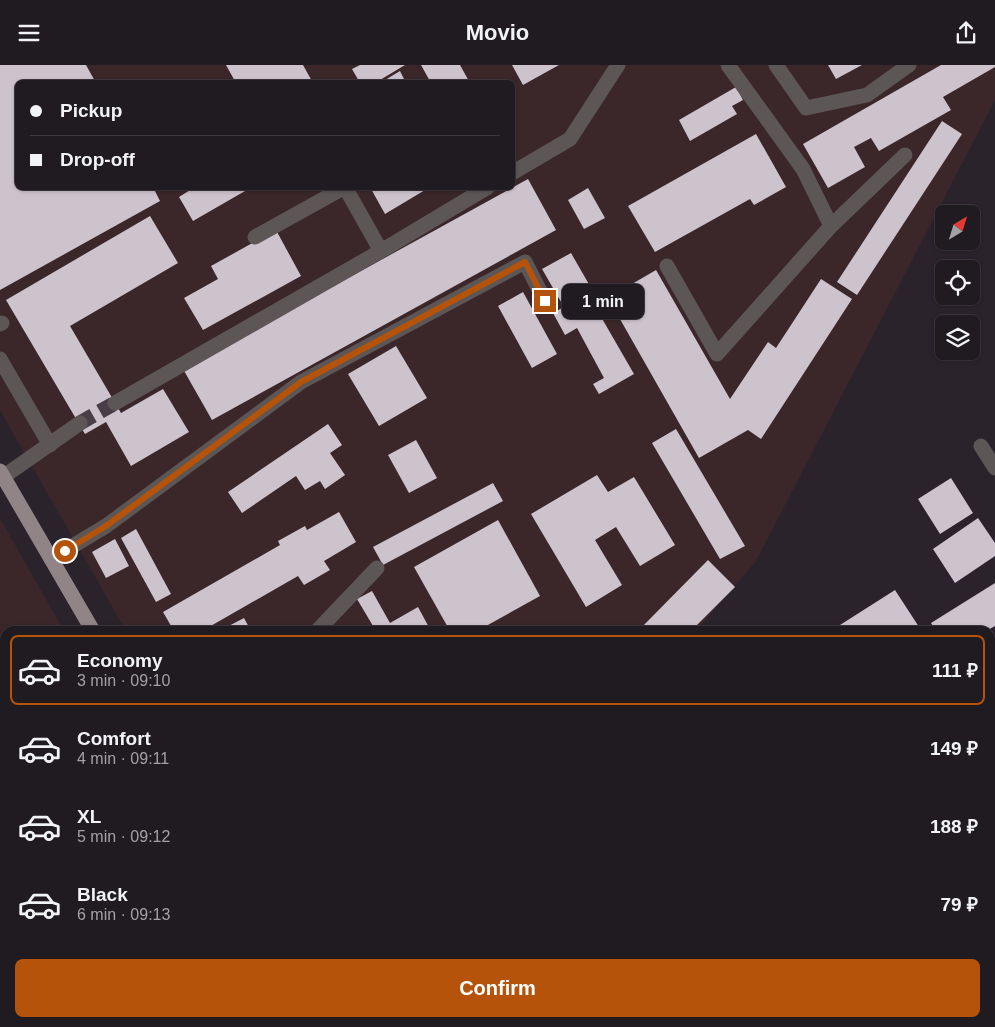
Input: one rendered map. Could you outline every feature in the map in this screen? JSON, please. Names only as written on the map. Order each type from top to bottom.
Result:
[{"type":"main road","points":[[1,476],[90,626]]},
{"type":"street","points":[[515,171],[570,139],[618,65]]},
{"type":"street","points":[[728,65],[803,169],[831,226]]},
{"type":"street","points":[[776,65],[806,108],[867,95],[910,65]]},
{"type":"street","points":[[667,266],[717,354],[831,226],[905,155]]},
{"type":"street","points":[[255,237],[340,190]]},
{"type":"street","points":[[347,190],[381,251]]},
{"type":"street","points":[[115,403],[381,251],[483,190]]},
{"type":"street","points":[[51,559],[106,526],[301,382],[525,262],[545,301]]},
{"type":"street","points":[[0,359],[50,445]]},
{"type":"street","points":[[1,476],[50,445],[80,423]]},
{"type":"street","points":[[981,447],[995,468]]},
{"type":"street","points":[[322,626],[377,568]]},
{"type":"shaded area","points":[[0,65],[995,65],[995,100],[941,205],[935,205],[935,216],[756,561],[700,626],[123,626],[0,410]]},
{"type":"shaded area","points":[[0,518],[61,626],[0,626]]},
{"type":"building","points":[[0,65],[86,65],[94,80],[15,80],[15,190],[154,190],[160,201],[0,290]]},
{"type":"building","points":[[226,65],[303,65],[311,80],[234,80]]},
{"type":"building","points":[[360,65],[405,65],[380,80],[358,80],[352,69]]},
{"type":"building","points":[[421,65],[460,65],[468,80],[429,80]]},
{"type":"building","points":[[512,65],[559,65],[523,85]]},
{"type":"building","points":[[828,65],[862,65],[836,79]]},
{"type":"building","points":[[941,65],[995,65],[995,67],[943,97],[951,110],[879,151],[871,138],[854,147],[865,167],[828,188],[803,144]]},
{"type":"building","points":[[400,71],[404,80],[385,80]]},
{"type":"building","points":[[736,87],[743,100],[732,106],[737,114],[690,141],[679,120]]},
{"type":"building","points":[[942,121],[962,134],[857,295],[837,282]]},
{"type":"building","points":[[756,134],[786,187],[754,205],[750,199],[655,252],[628,206]]},
{"type":"building","points":[[528,179],[556,230],[212,420],[183,369],[508,190],[515,190],[515,186]]},
{"type":"building","points":[[588,188],[605,218],[584,229],[568,200]]},
{"type":"building","points":[[190,190],[247,190],[193,221],[179,197]]},
{"type":"building","points":[[372,190],[425,190],[385,214]]},
{"type":"building","points":[[150,216],[178,263],[70,326],[121,413],[163,389],[189,432],[131,466],[106,422],[85,434],[6,300]]},
{"type":"building","points":[[276,230],[301,276],[203,330],[184,298],[218,279],[211,266]]},
{"type":"building","points":[[571,253],[594,293],[589,296],[634,374],[599,394],[593,384],[604,378],[577,328],[565,335],[553,313],[564,307],[542,269]]},
{"type":"building","points":[[656,270],[730,399],[768,342],[776,348],[821,279],[852,299],[761,439],[748,430],[699,458],[608,298]]},
{"type":"building","points":[[523,292],[557,354],[532,368],[498,306]]},
{"type":"building","points":[[396,346],[427,398],[379,426],[348,374]]},
{"type":"building","points":[[328,424],[342,445],[330,453],[345,475],[325,489],[320,481],[305,490],[296,476],[242,513],[228,492]]},
{"type":"building","points":[[676,429],[745,546],[720,559],[652,443]]},
{"type":"building","points":[[416,440],[437,478],[409,493],[388,455]]},
{"type":"building","points":[[597,475],[608,492],[634,477],[675,545],[640,566],[616,527],[595,540],[622,585],[586,607],[531,514]]},
{"type":"building","points":[[951,478],[973,513],[940,534],[918,499]]},
{"type":"building","points":[[493,483],[503,501],[383,565],[373,547]]},
{"type":"building","points":[[339,512],[356,542],[324,561],[330,570],[304,585],[298,576],[211,626],[171,626],[163,612],[280,545],[278,541],[305,526],[307,530]]},
{"type":"building","points":[[978,518],[995,543],[995,556],[955,583],[933,549]]},
{"type":"building","points":[[498,520],[540,596],[486,626],[447,626],[414,567]]},
{"type":"building","points":[[136,529],[171,594],[156,602],[121,538]]},
{"type":"building","points":[[115,539],[129,566],[106,578],[92,552]]},
{"type":"building","points":[[708,560],[735,587],[696,626],[643,626]]},
{"type":"building","points":[[995,583],[995,626],[933,626],[931,623]]},
{"type":"building","points":[[895,590],[918,626],[841,626]]},
{"type":"building","points":[[372,591],[390,623],[418,607],[428,626],[373,626],[357,599]]},
{"type":"building","points":[[244,618],[248,626],[229,626]]},
{"type":"tunnel","points":[[80,423],[115,403]]},
{"type":"route","points":[[65,551],[106,526],[301,382],[525,262],[545,301]]}]
